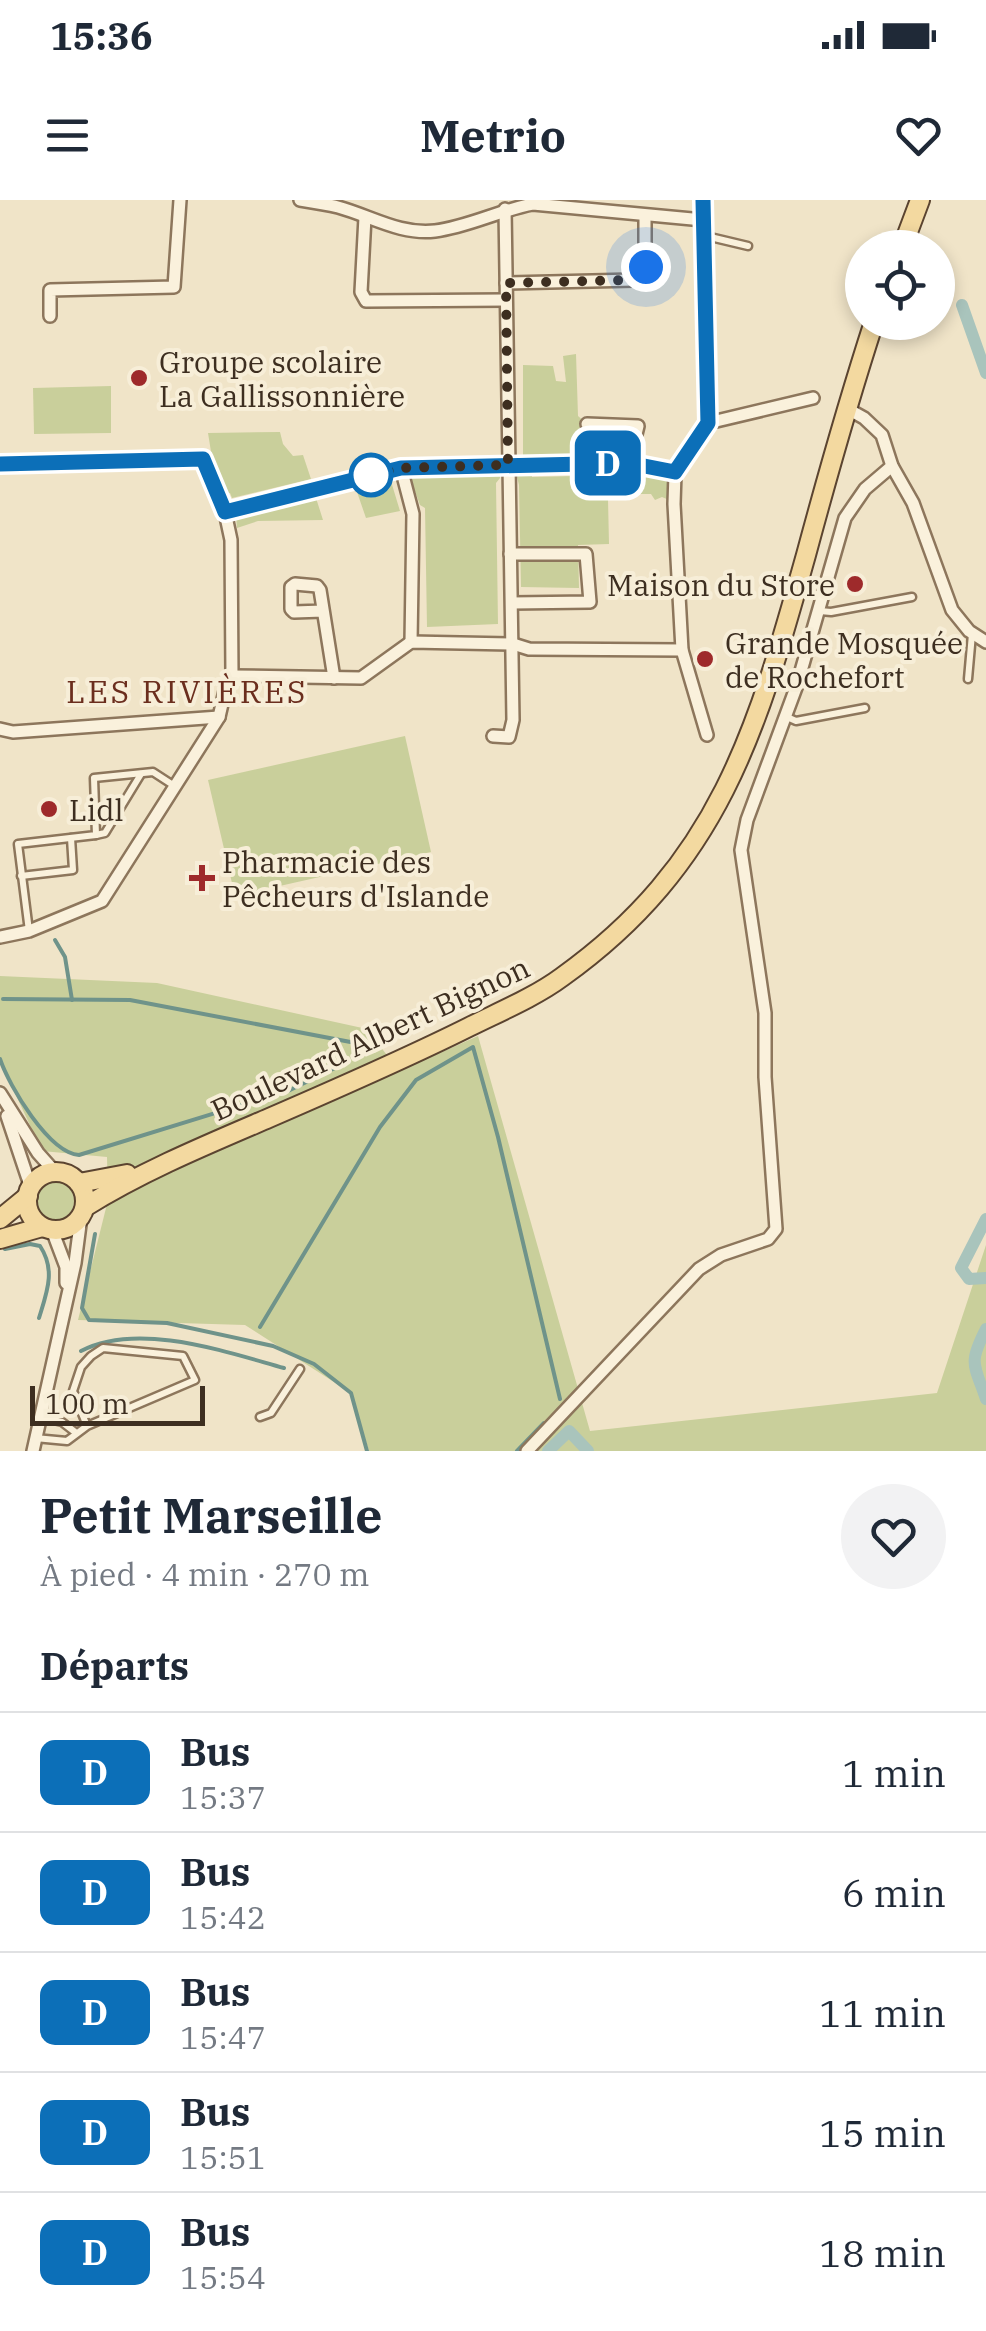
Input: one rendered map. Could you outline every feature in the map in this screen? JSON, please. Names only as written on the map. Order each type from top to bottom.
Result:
[{"type":"main road","points":[[909,230],[920,200]]},
{"type":"main road","name":"Boulevard Albert Bignon","points":[[79,1183],[108,1180],[180,1156],[395,1063],[560,980],[601,946],[672,873],[724,795],[762,706],[868,340]]},
{"type":"main road","name":"Boulevard Albert Bignon","points":[[83,1212],[180,1156]]},
{"type":"main road","points":[[0,1219],[37,1180],[55,1172],[70,1176],[84,1193],[83,1212],[68,1228],[47,1228],[0,1239]]},
{"type":"main road","points":[[29,1192],[30,1213],[47,1228]]},
{"type":"street","points":[[50,316],[50,290],[174,288],[180,200]]},
{"type":"street","points":[[300,200],[340,207],[396,228],[436,231],[532,204],[702,220]]},
{"type":"street","points":[[704,200],[708,423],[675,472],[677,610],[682,650],[707,735]]},
{"type":"street","points":[[493,736],[509,737],[513,720],[506,209]]},
{"type":"street","points":[[506,283],[634,280],[646,267],[645,216]]},
{"type":"street","points":[[365,218],[361,292],[366,301],[506,300]]},
{"type":"street","points":[[708,423],[814,398]]},
{"type":"street","points":[[846,408],[882,434],[892,466],[913,503],[952,610],[972,634],[986,642]]},
{"type":"street","points":[[586,424],[638,426],[629,463]]},
{"type":"street","points":[[0,464],[203,459],[225,512],[231,540],[232,676],[219,717],[102,901],[29,931],[0,936]]},
{"type":"street","points":[[225,512],[401,468],[629,463],[675,472]]},
{"type":"street","points":[[526,1451],[699,1269],[720,1254],[768,1239],[776,1229],[765,1013],[742,850],[747,820],[786,716],[845,518],[865,489],[892,466]]},
{"type":"street","points":[[401,468],[413,514],[411,642]]},
{"type":"street","points":[[510,554],[586,554],[590,602],[512,603]]},
{"type":"street","points":[[323,611],[334,678]]},
{"type":"street","points":[[232,676],[361,678],[411,642],[513,644],[529,649],[682,650]]},
{"type":"street","points":[[0,729],[13,732],[219,717]]},
{"type":"street","points":[[0,1096],[55,1172]]},
{"type":"street","points":[[0,1096],[24,1158],[29,1192]]},
{"type":"street","points":[[34,1445],[67,1304],[83,1212]]},
{"type":"street","points":[[47,1228],[66,1267],[67,1304]]},
{"type":"lane","points":[[704,236],[748,246]]},
{"type":"lane","points":[[818,611],[912,597]]},
{"type":"lane","points":[[968,679],[972,634]]},
{"type":"lane","points":[[786,716],[796,720],[864,708]]},
{"type":"lane","points":[[96,835],[94,778],[154,772],[173,786]]},
{"type":"lane","points":[[29,931],[18,844],[105,833],[142,773]]},
{"type":"lane","points":[[21,876],[73,870],[70,838]]},
{"type":"lane","points":[[34,1445],[67,1441],[87,1426],[195,1380],[183,1356],[103,1348],[91,1356],[81,1367],[73,1391],[87,1426]]},
{"type":"lane","points":[[260,1418],[271,1413],[300,1369]]},
{"type":"lane","points":[[39,1417],[62,1422],[75,1432]]},
{"type":"green space","points":[[576,354],[578,416],[587,424],[581,429],[582,435],[624,436],[627,425],[630,431],[623,458],[523,458],[523,365],[553,366],[556,381],[566,382],[563,356]]},
{"type":"green space","points":[[111,386],[111,433],[34,434],[33,388]]},
{"type":"green space","points":[[280,432],[283,444],[293,456],[303,455],[311,479],[232,498],[230,493],[223,493],[208,433]]},
{"type":"green space","points":[[615,463],[662,470],[662,479],[668,481],[669,500],[655,500],[651,494],[608,499],[609,544],[578,545],[579,588],[521,587],[519,485],[514,465],[532,464],[532,477],[616,475]]},
{"type":"green space","points":[[499,465],[498,624],[427,627],[425,508],[420,505],[409,475],[424,467]]},
{"type":"green space","points":[[390,478],[400,511],[366,518],[357,492]]},
{"type":"green space","points":[[316,498],[323,520],[258,521],[237,528],[236,516]]},
{"type":"green space","points":[[405,736],[431,852],[235,896],[208,780]]},
{"type":"green space","points":[[0,976],[157,983],[367,1029],[399,1071],[478,1036],[590,1431],[937,1393],[986,1245],[986,1451],[369,1451],[351,1393],[245,1325],[78,1320],[108,1200],[107,1157],[42,1151],[0,1061]]},
{"type":"green space","points":[[54,1181],[68,1187],[74,1201],[68,1215],[54,1221],[40,1215],[34,1201],[40,1187]]},
{"type":"waterway","points":[[962,305],[986,373]]},
{"type":"waterway","points":[[55,940],[65,957],[72,1000]]},
{"type":"waterway","points":[[3,999],[130,1000],[361,1044]]},
{"type":"waterway","points":[[260,1327],[380,1127],[416,1080],[473,1047],[560,1399]]},
{"type":"waterway","points":[[0,1059],[21,1101],[43,1131],[55,1143],[79,1155],[290,1090],[349,1061]]},
{"type":"waterway","points":[[986,1219],[961,1268],[969,1279],[986,1278]]},
{"type":"waterway","points":[[95,1234],[82,1308],[89,1320],[167,1323],[273,1346],[314,1364],[351,1393],[367,1451]]},
{"type":"waterway","points":[[5,1249],[30,1244],[40,1246],[45,1255],[48,1281],[39,1318]]},
{"type":"waterway","points":[[986,1329],[975,1364],[986,1399]]},
{"type":"waterway","points":[[81,1351],[104,1342],[155,1339],[209,1348],[284,1368]]},
{"type":"waterway","points":[[517,1451],[544,1423]]},
{"type":"waterway","points":[[548,1451],[569,1431],[588,1451]]},
{"type":"bus line","name":"D","points":[[0,464],[203,459],[225,512],[401,468],[629,463],[675,472],[708,423],[703,200]]},
{"type":"place","name":"Groupe scolaire La Gallissonnière","points":[[139,378]]},
{"type":"place","name":"Maison du Store","points":[[855,584]]},
{"type":"place","name":"Grande Mosquée de Rochefort","points":[[705,659]]},
{"type":"place","name":"Lidl","points":[[49,809]]},
{"type":"place","name":"Pharmacie des Pêcheurs d'Islande","points":[[202,878]]},
{"type":"district","name":"LES RIVIÈRES","points":[[187,691]]},
{"type":"route","points":[[371,475],[401,468],[508,465],[506,283],[634,280],[646,267]]}]
